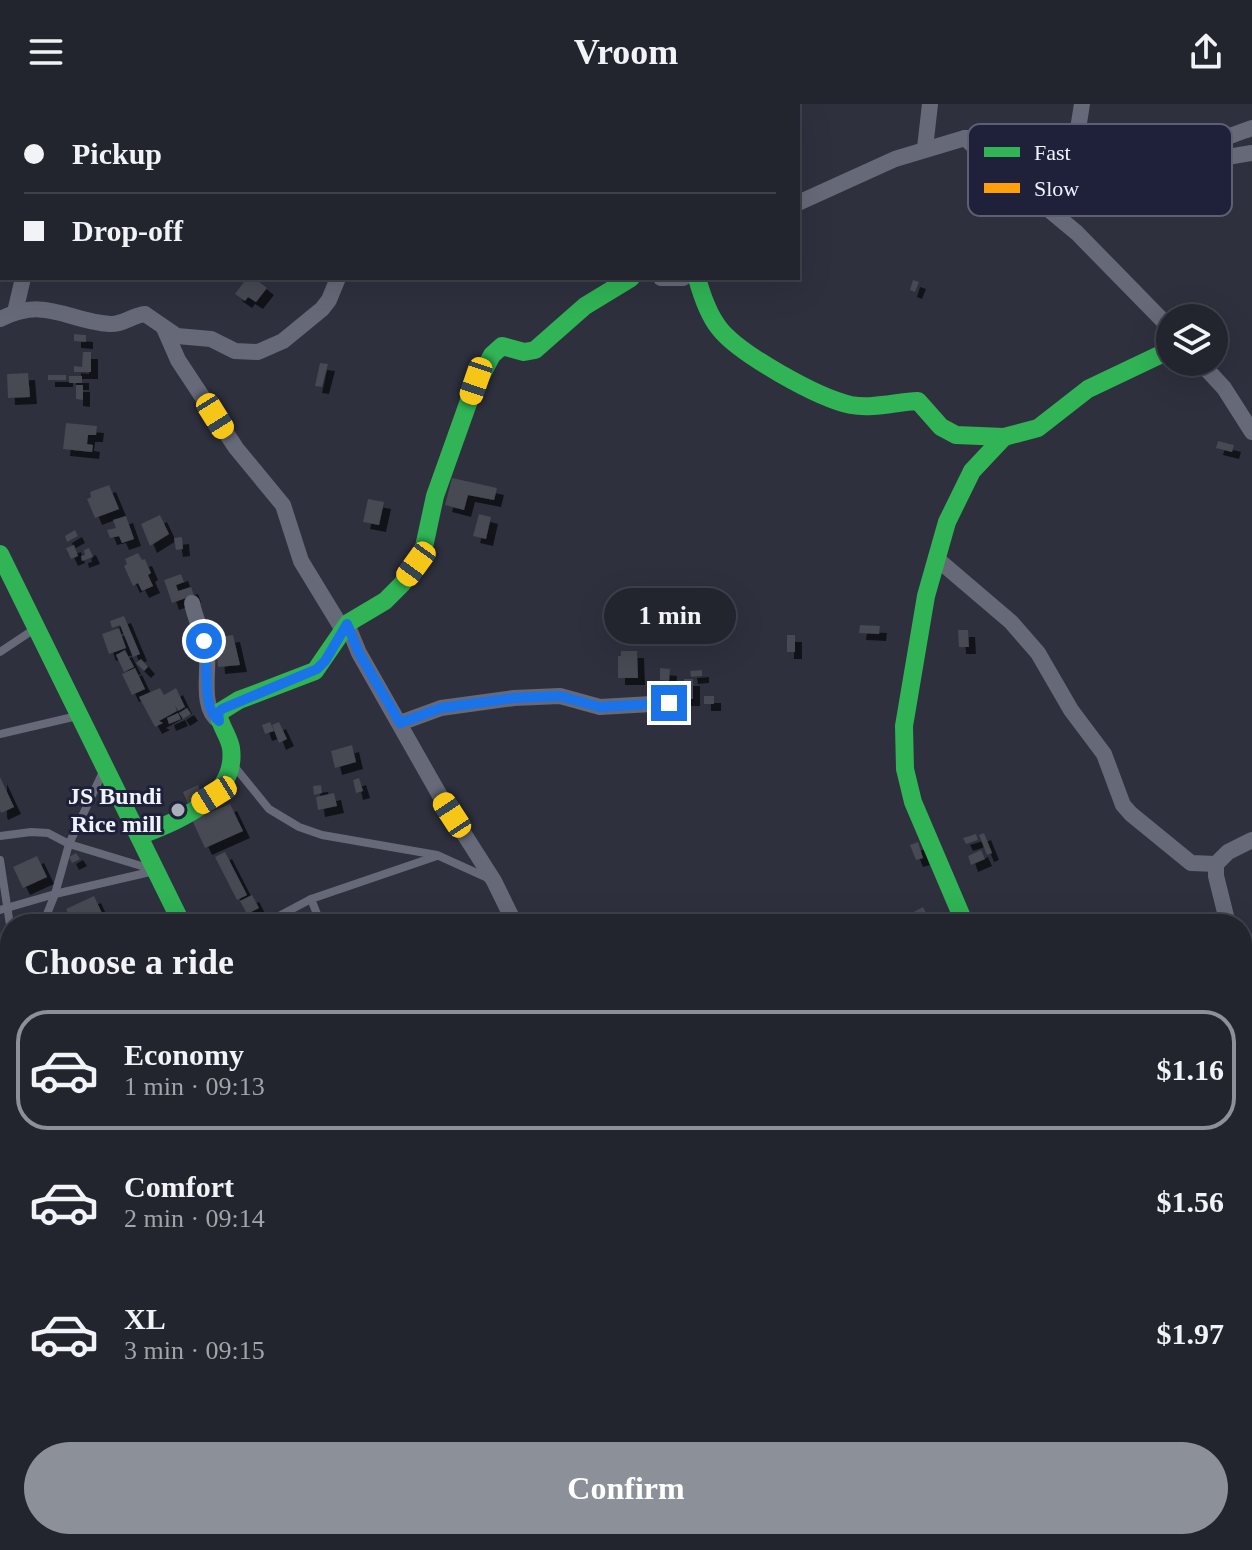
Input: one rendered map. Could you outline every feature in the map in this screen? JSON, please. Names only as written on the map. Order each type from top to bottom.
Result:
[{"type":"main road","points":[[139,836],[177,820],[214,795],[227,775],[231,746],[218,713],[269,687],[317,669],[345,627],[386,600],[416,564],[425,546],[437,490],[476,381],[494,350],[502,346],[524,352],[535,350],[585,306],[628,280]]},
{"type":"main road","points":[[698,280],[709,311],[721,331],[735,344],[818,394],[851,405],[879,406],[918,401],[941,427],[956,435],[1004,437],[1038,428],[1088,389],[1156,357]]},
{"type":"main road","points":[[961,914],[919,821],[907,782],[903,749],[920,616],[942,539],[968,477],[1004,437]]},
{"type":"main road","points":[[0,554],[177,914]]},
{"type":"street","points":[[925,148],[930,104]]},
{"type":"street","points":[[1079,124],[1082,104]]},
{"type":"street","points":[[1232,136],[1252,128]]},
{"type":"street","points":[[965,138],[968,141]]},
{"type":"street","points":[[800,202],[925,148],[968,138]]},
{"type":"street","points":[[1232,156],[1252,153]]},
{"type":"street","points":[[1057,216],[1156,314]]},
{"type":"street","points":[[7,316],[22,280]]},
{"type":"street","points":[[7,316],[50,309],[112,325],[145,314],[177,336],[211,339],[235,351],[258,352],[283,341],[322,309],[337,280]]},
{"type":"street","points":[[164,328],[178,360],[236,448],[283,505],[301,561],[345,627],[443,801],[494,881],[510,914]]},
{"type":"street","points":[[1213,376],[1252,432]]},
{"type":"street","points":[[936,558],[1011,622],[1038,653],[1071,710],[1104,754],[1123,805],[1131,814],[1191,863],[1216,864]]},
{"type":"street","points":[[192,603],[207,650],[209,705],[212,716],[219,721]]},
{"type":"street","points":[[400,723],[441,708],[514,698],[560,696],[600,707],[669,703]]},
{"type":"street","points":[[1226,914],[1216,864],[1228,852],[1252,840]]},
{"type":"lane","points":[[0,652],[37,627]]},
{"type":"lane","points":[[0,734],[81,715]]},
{"type":"lane","points":[[231,762],[269,809],[299,827],[322,835],[437,855],[494,881]]},
{"type":"lane","points":[[47,914],[69,844],[106,766]]},
{"type":"lane","points":[[0,836],[39,832],[156,871]]},
{"type":"lane","points":[[283,914],[311,899],[437,855]]},
{"type":"lane","points":[[0,860],[4,909],[156,871]]},
{"type":"lane","points":[[311,899],[317,914]]},
{"type":"building","points":[[246,280],[257,280],[267,288],[256,302],[248,297],[245,301],[235,294]]},
{"type":"building","points":[[913,280],[919,282],[915,292],[910,290]]},
{"type":"building","points":[[74,334],[86,335],[86,342],[74,341]]},
{"type":"building","points":[[83,352],[91,352],[91,372],[74,372],[74,366],[82,367]]},
{"type":"building","points":[[320,363],[328,364],[322,387],[315,386]]},
{"type":"building","points":[[28,373],[30,397],[8,398],[7,374]]},
{"type":"building","points":[[48,375],[66,375],[66,380],[48,380]]},
{"type":"building","points":[[69,376],[82,376],[82,383],[69,383]]},
{"type":"building","points":[[76,385],[83,385],[83,400],[76,399]]},
{"type":"building","points":[[66,423],[97,426],[96,435],[88,435],[87,444],[93,445],[92,452],[63,449]]},
{"type":"building","points":[[1218,441],[1234,445],[1232,452],[1216,448]]},
{"type":"building","points":[[452,478],[497,488],[494,500],[468,495],[464,510],[445,505]]},
{"type":"building","points":[[109,485],[119,509],[95,518],[87,499],[91,497],[90,492]]},
{"type":"building","points":[[368,499],[384,502],[379,525],[363,522]]},
{"type":"building","points":[[479,514],[491,517],[486,539],[473,536]]},
{"type":"building","points":[[160,515],[169,534],[150,546],[141,524]]},
{"type":"building","points":[[126,516],[134,539],[122,543],[119,536],[110,538],[107,530],[116,528],[113,520]]},
{"type":"building","points":[[75,530],[78,536],[67,542],[65,536]]},
{"type":"building","points":[[182,537],[183,549],[176,550],[174,538]]},
{"type":"building","points":[[74,545],[78,556],[71,559],[66,548]]},
{"type":"building","points":[[89,548],[93,557],[82,561],[84,550]]},
{"type":"building","points":[[138,553],[142,560],[145,559],[153,586],[142,591],[138,583],[133,586],[124,566],[127,564],[125,559]]},
{"type":"building","points":[[181,574],[184,582],[176,585],[178,591],[191,587],[194,595],[172,603],[164,580]]},
{"type":"building","points":[[124,616],[140,654],[133,657],[120,625],[112,628],[110,621]]},
{"type":"building","points":[[860,625],[880,626],[879,634],[859,633]]},
{"type":"building","points":[[119,628],[126,648],[109,654],[102,634]]},
{"type":"building","points":[[958,630],[968,630],[969,647],[959,647]]},
{"type":"building","points":[[233,635],[240,665],[218,667],[216,640]]},
{"type":"building","points":[[787,635],[795,635],[795,652],[787,652]]},
{"type":"building","points":[[125,650],[134,667],[124,672],[116,655]]},
{"type":"building","points":[[621,651],[637,651],[638,678],[618,678],[618,656],[621,656]]},
{"type":"building","points":[[141,659],[148,667],[144,671],[136,663]]},
{"type":"building","points":[[135,668],[145,689],[132,695],[122,674]]},
{"type":"building","points":[[660,668],[670,669],[669,681],[660,680]]},
{"type":"building","points":[[702,670],[702,676],[691,677],[690,671]]},
{"type":"building","points":[[684,679],[693,679],[693,699],[684,699]]},
{"type":"building","points":[[160,688],[164,695],[176,688],[185,707],[178,711],[175,705],[177,711],[159,721],[163,723],[155,727],[139,697]]},
{"type":"building","points":[[704,696],[714,696],[714,704],[704,704]]},
{"type":"building","points":[[187,708],[191,714],[183,719],[179,713]]},
{"type":"building","points":[[178,713],[181,719],[169,724],[167,718]]},
{"type":"building","points":[[270,722],[274,731],[265,734],[262,725]]},
{"type":"building","points":[[279,722],[287,739],[279,743],[272,725]]},
{"type":"building","points":[[352,745],[356,762],[335,768],[331,751]]},
{"type":"building","points":[[0,777],[14,807],[1,813],[0,810]]},
{"type":"building","points":[[359,778],[363,791],[356,793],[353,780]]},
{"type":"building","points":[[198,785],[203,798],[188,804],[183,792]]},
{"type":"building","points":[[321,785],[322,793],[314,795],[313,786]]},
{"type":"building","points":[[334,793],[337,806],[318,810],[316,797]]},
{"type":"building","points":[[230,804],[243,831],[205,848],[192,820]]},
{"type":"building","points":[[984,833],[992,853],[987,855],[979,835]]},
{"type":"building","points":[[976,834],[978,840],[966,844],[963,838]]},
{"type":"building","points":[[918,842],[923,858],[916,860],[910,845]]},
{"type":"building","points":[[981,850],[985,859],[971,865],[968,856]]},
{"type":"building","points":[[225,852],[247,895],[237,900],[215,857]]},
{"type":"building","points":[[76,853],[80,859],[72,863],[69,857]]},
{"type":"building","points":[[37,856],[47,877],[23,888],[13,867]]},
{"type":"building","points":[[252,895],[259,908],[247,914],[240,901]]},
{"type":"building","points":[[94,896],[102,914],[68,914],[66,909]]},
{"type":"building","points":[[923,907],[927,914],[910,914]]},
{"type":"traffic: fast","points":[[139,836],[202,806],[225,781],[231,766],[231,748],[218,713],[239,700],[315,671],[348,623],[385,601],[402,584],[424,547],[435,496],[471,395],[492,355],[502,346],[524,352],[535,350],[585,306],[628,280]]},
{"type":"traffic: fast","points":[[698,280],[719,328],[743,350],[780,374],[819,394],[851,405],[876,406],[918,401],[941,427],[956,435],[1004,437],[1038,428],[1088,389],[1156,357]]},
{"type":"traffic: fast","points":[[961,914],[913,802],[905,769],[904,726],[926,596],[947,522],[972,471],[1004,437]]},
{"type":"traffic: fast","points":[[0,554],[177,914]]},
{"type":"place","name":"JS Bundi Rice mill","points":[[178,810]]},
{"type":"route","points":[[204,641],[209,705],[212,716],[219,721],[218,713],[237,701],[317,669],[347,624],[359,653],[400,723],[441,708],[514,698],[560,696],[600,707],[669,703]]}]
